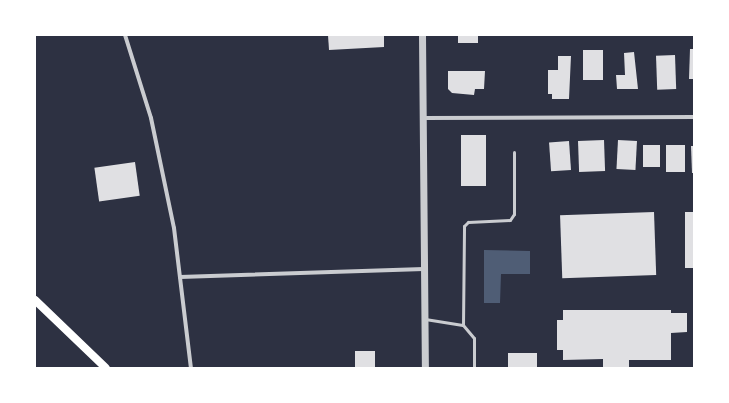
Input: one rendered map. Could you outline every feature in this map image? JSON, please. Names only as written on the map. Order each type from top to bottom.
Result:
[{"type":"main road","points":[[35,300],[106,368]]},
{"type":"street","points":[[125,35],[151,118],[180,277],[191,368]]},
{"type":"street","points":[[422,35],[425,368]]},
{"type":"street","points":[[423,118],[694,116]]},
{"type":"street","points":[[180,277],[424,269]]},
{"type":"lane","points":[[474,368],[474,338],[463,325],[464,226],[468,222],[510,220],[514,214],[514,152]]},
{"type":"lane","points":[[424,319],[463,325]]},
{"type":"water","points":[[484,250],[530,251],[530,274],[501,274],[500,303],[484,303]]},
{"type":"building","points":[[328,35],[384,35],[384,47],[329,50]]},
{"type":"building","points":[[458,35],[478,35],[478,43],[458,43]]},
{"type":"building","points":[[690,49],[694,49],[694,79],[689,79]]},
{"type":"building","points":[[583,50],[603,50],[603,80],[583,80]]},
{"type":"building","points":[[634,52],[638,89],[617,89],[616,75],[625,75],[624,53]]},
{"type":"building","points":[[675,55],[676,89],[657,90],[656,56]]},
{"type":"building","points":[[558,56],[571,56],[569,99],[552,99],[552,94],[548,94],[548,70],[558,70]]},
{"type":"building","points":[[448,71],[485,71],[484,89],[475,89],[474,95],[452,93],[448,89]]},
{"type":"building","points":[[461,135],[486,135],[486,186],[461,186]]},
{"type":"building","points":[[604,140],[605,171],[579,172],[578,141]]},
{"type":"building","points":[[618,140],[637,141],[635,170],[616,169]]},
{"type":"building","points":[[569,141],[571,170],[551,171],[549,142]]},
{"type":"building","points":[[643,145],[660,145],[660,167],[643,167]]},
{"type":"building","points":[[666,145],[685,145],[685,172],[666,172]]},
{"type":"building","points":[[691,146],[694,146],[694,173],[692,173]]},
{"type":"building","points":[[135,162],[140,196],[99,201],[94,168]]},
{"type":"building","points":[[654,212],[656,275],[562,278],[560,215]]},
{"type":"building","points":[[685,212],[694,212],[694,268],[685,268]]},
{"type":"building","points":[[563,310],[671,310],[671,313],[687,313],[687,332],[671,333],[671,360],[629,360],[629,368],[603,368],[603,359],[563,360],[563,350],[557,350],[557,320],[563,320]]},
{"type":"building","points":[[355,351],[375,351],[375,368],[355,368]]},
{"type":"building","points":[[508,353],[537,353],[537,368],[508,368]]}]
